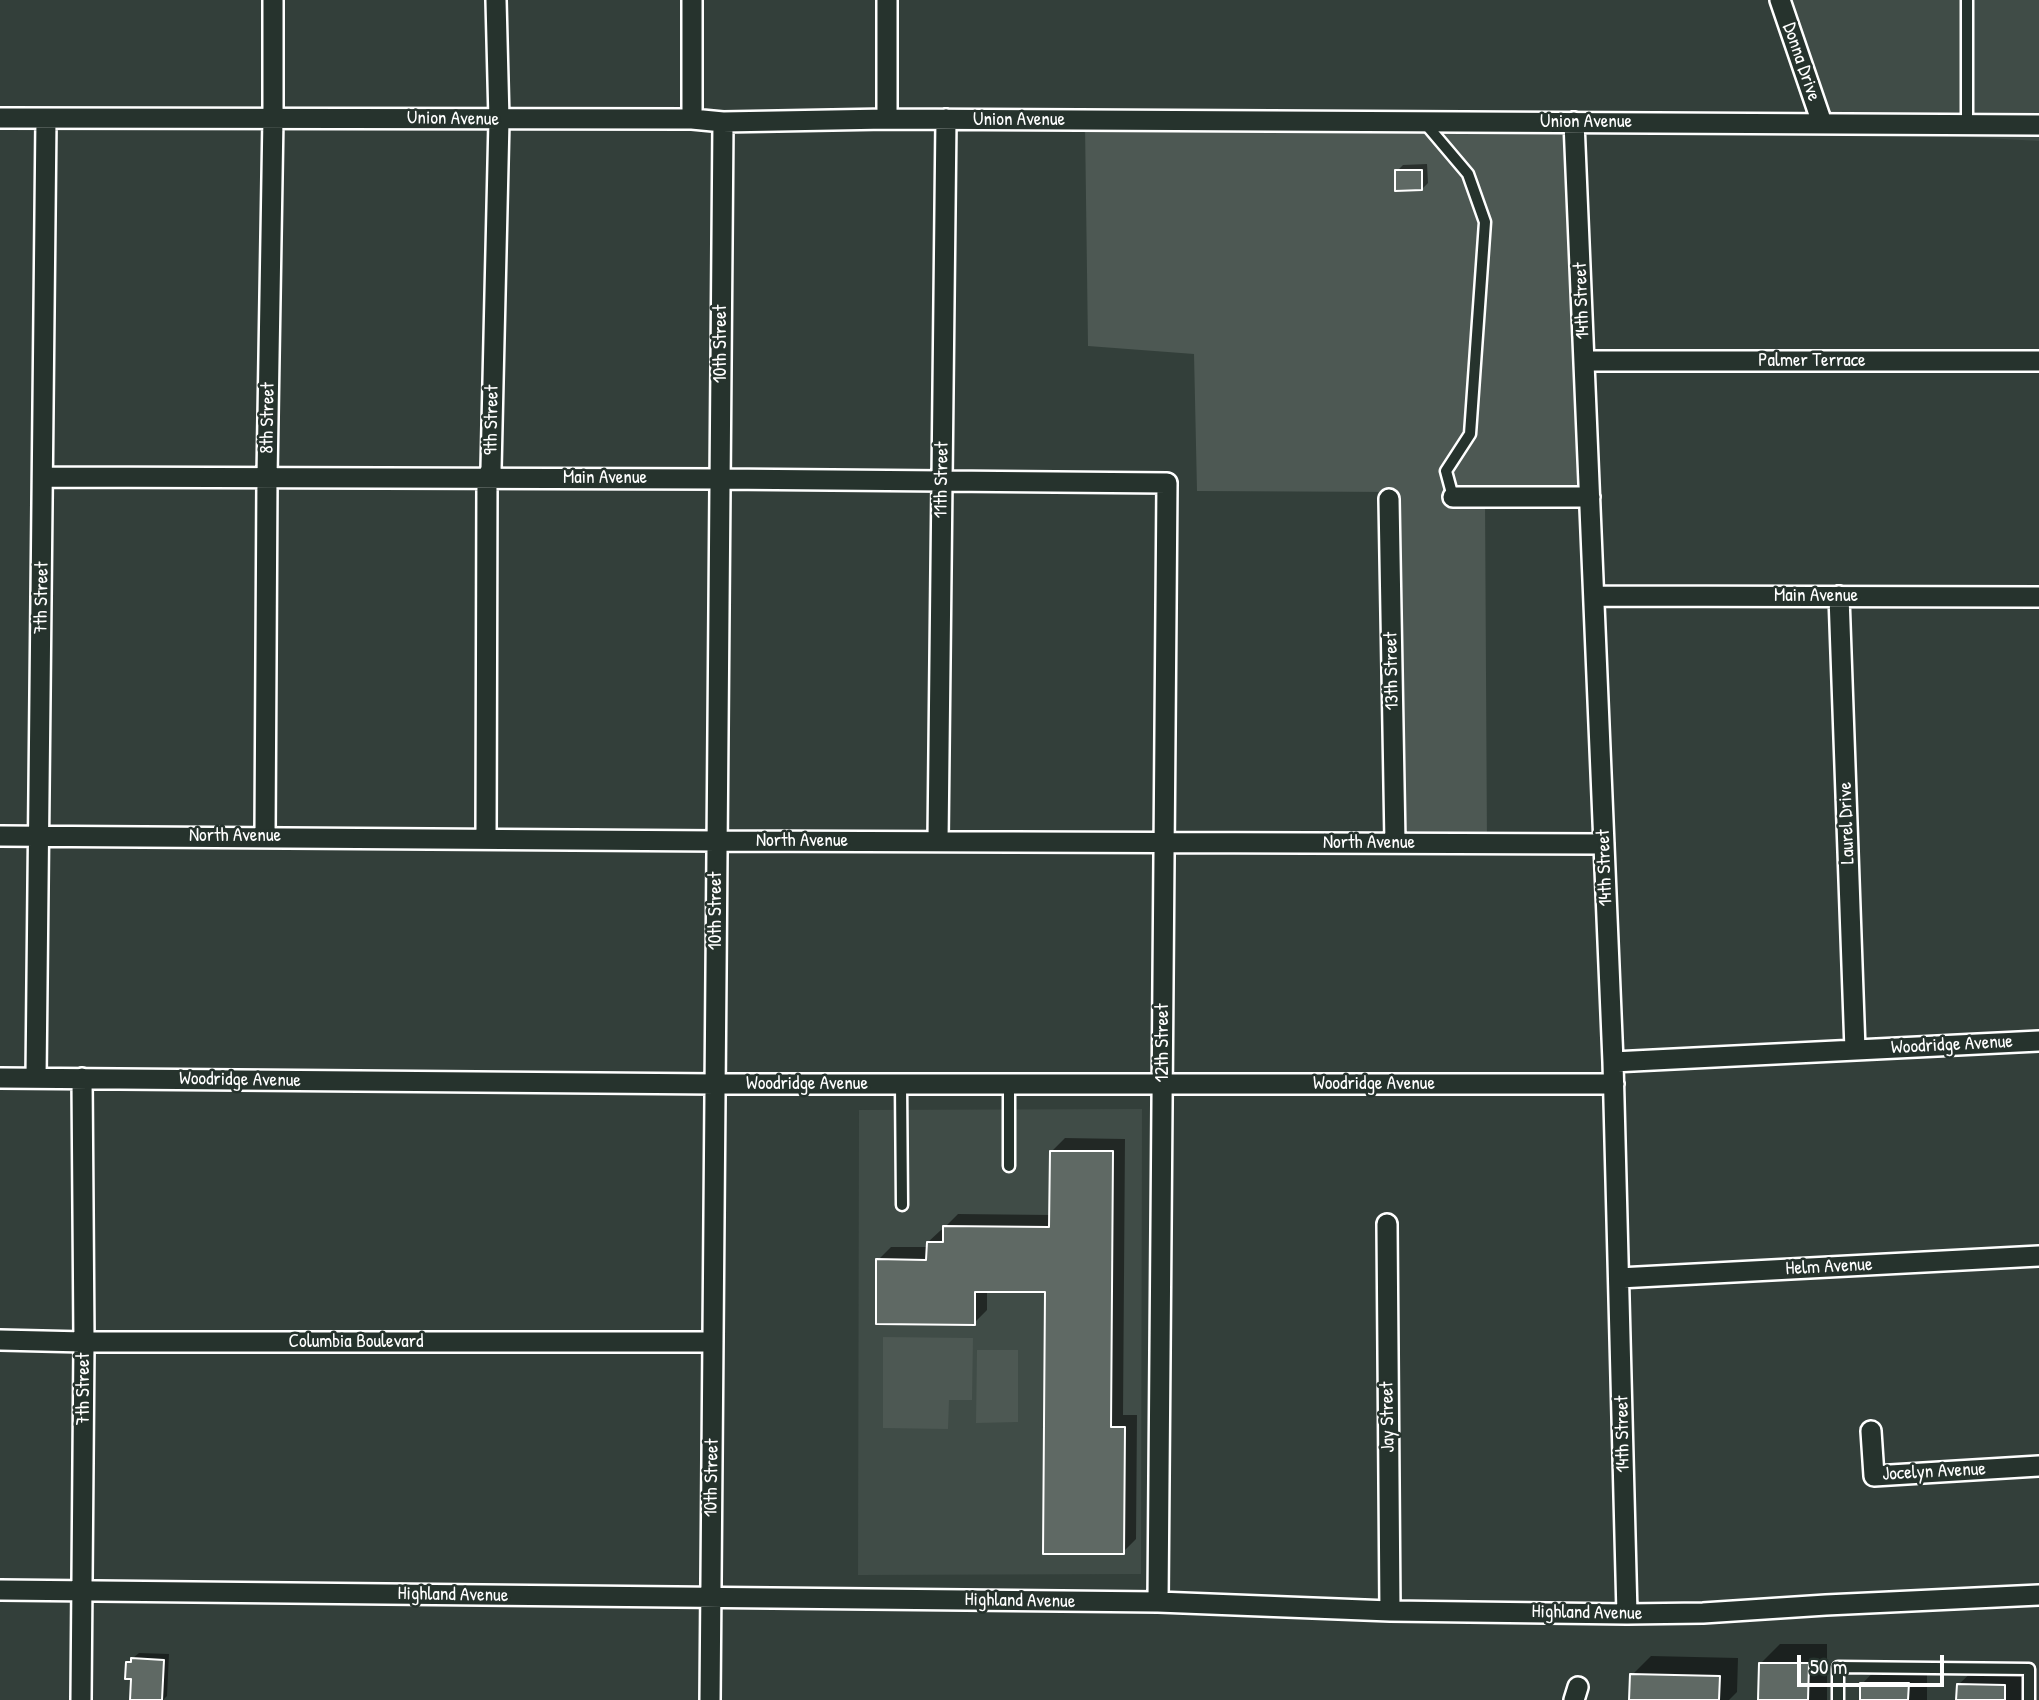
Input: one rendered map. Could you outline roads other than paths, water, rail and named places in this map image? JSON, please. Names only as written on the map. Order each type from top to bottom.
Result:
[{"type":"street","name":"8th Street","points":[[265,836],[273,0]]},
{"type":"street","name":"9th Street","points":[[486,839],[487,478],[491,469],[499,120],[496,0]]},
{"type":"street","points":[[692,0],[692,118]]},
{"type":"street","points":[[887,0],[887,118]]},
{"type":"street","name":"Donna Drive","points":[[1780,0],[1822,123]]},
{"type":"street","name":"Union Avenue","points":[[0,118],[692,118],[723,122],[887,118],[2039,125]]},
{"type":"street","name":"7th Street","points":[[36,1078],[46,119]]},
{"type":"street","name":"11th Street","points":[[938,841],[946,120]]},
{"type":"street","name":"10th Street","points":[[710,1700],[723,122]]},
{"type":"street","name":"14th Street","points":[[1574,122],[1614,1084],[1627,1614]]},
{"type":"street","name":"Palmer Terrace","points":[[1584,361],[2039,360]]},
{"type":"street","name":"Main Avenue","points":[[44,477],[1167,483]]},
{"type":"street","name":"12th Street","points":[[1158,1602],[1167,483]]},
{"type":"street","points":[[1453,497],[1590,497]]},
{"type":"street","name":"13th Street","points":[[1390,499],[1395,843]]},
{"type":"street","name":"Main Avenue","points":[[1594,596],[2039,597]]},
{"type":"street","name":"Laurel Drive","points":[[1839,596],[1855,1050]]},
{"type":"street","name":"North Avenue","points":[[0,835],[1604,844]]},
{"type":"street","name":"Woodridge Avenue","points":[[1613,1062],[2039,1041]]},
{"type":"street","name":"Woodridge Avenue","points":[[0,1078],[715,1084],[1614,1084]]},
{"type":"street","name":"7th Street","points":[[80,1700],[84,1342],[82,1078]]},
{"type":"street","name":"Jay Street","points":[[1387,1224],[1390,1611]]},
{"type":"street","name":"Helm Avenue","points":[[1619,1278],[2039,1256]]},
{"type":"street","name":"Columbia Boulevard","points":[[0,1340],[713,1342]]},
{"type":"street","name":"Jocelyn Avenue","points":[[1871,1431],[1874,1476],[2039,1466]]},
{"type":"street","name":"Highland Avenue","points":[[0,1590],[1158,1602],[1390,1611],[1627,1614],[1703,1613],[2039,1595]]},
{"type":"lane","points":[[1967,0],[1967,124]]},
{"type":"lane","points":[[1424,121],[1468,174],[1485,222],[1470,434],[1446,471],[1453,497]]},
{"type":"lane","points":[[901,1084],[902,1205]]},
{"type":"lane","points":[[1009,1084],[1009,1166]]},
{"type":"lane","points":[[1838,1700],[1839,1667],[2029,1669],[2029,1700]]}]
